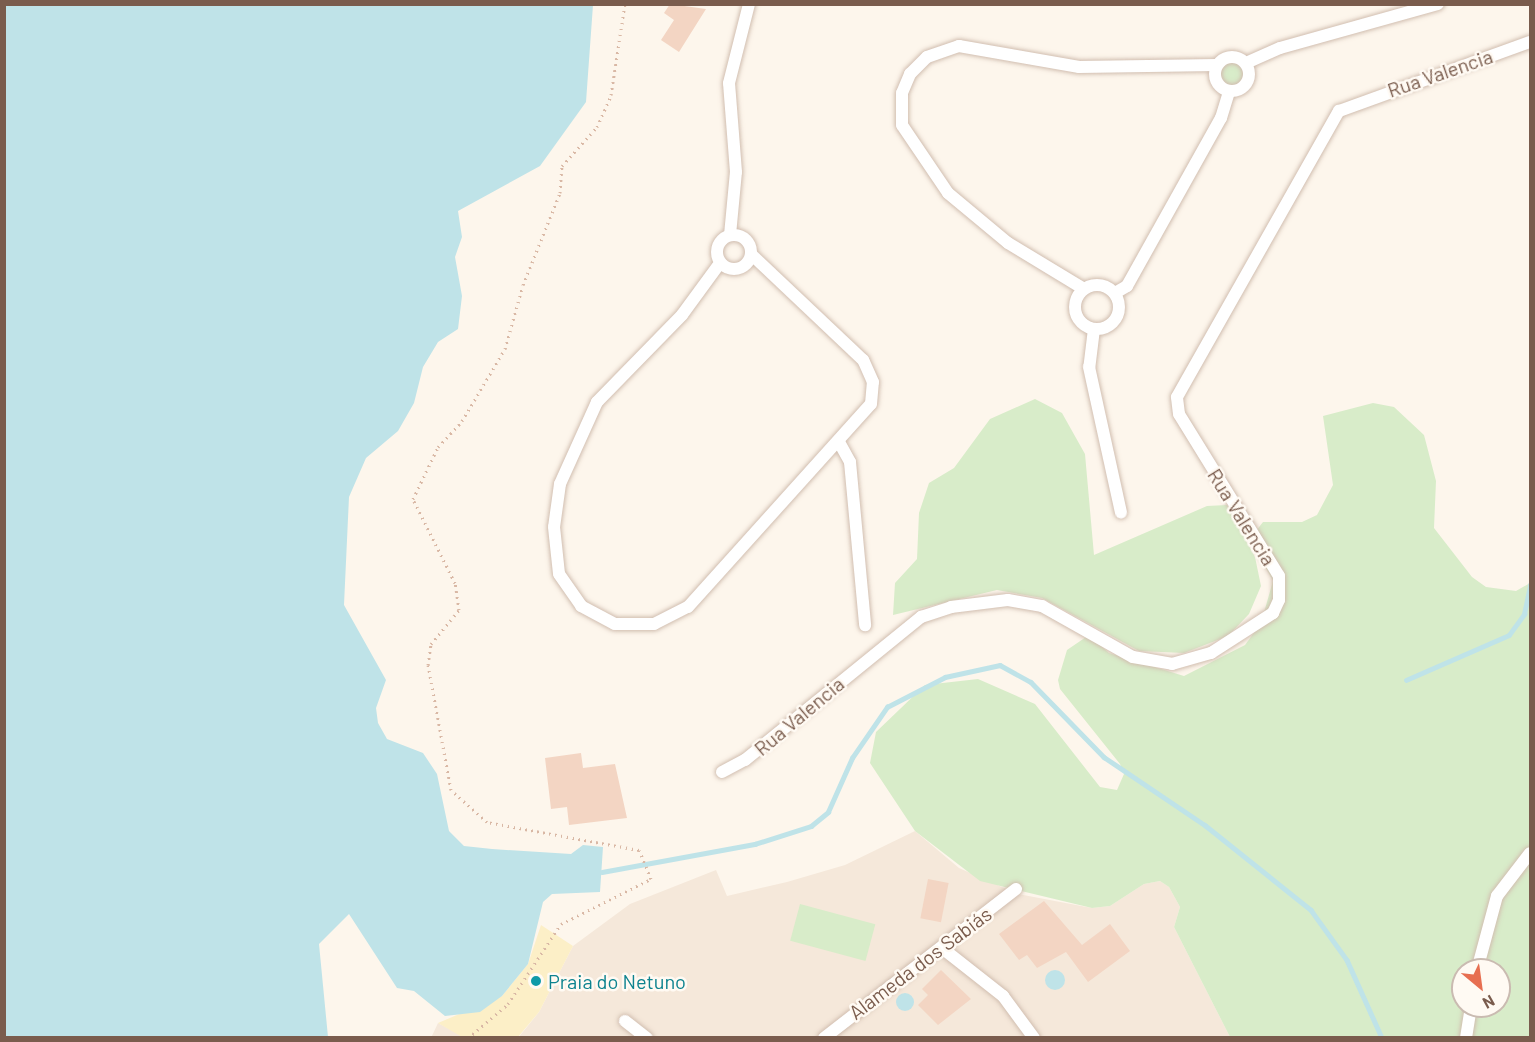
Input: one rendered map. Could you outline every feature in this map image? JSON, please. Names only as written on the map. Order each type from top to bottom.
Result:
[{"type":"street","points":[[730,236],[736,172],[729,83],[749,4]]},
{"type":"street","points":[[1246,63],[1280,48],[1438,4]]},
{"type":"street","name":"Rua Valencia","points":[[722,772],[746,760],[921,617],[951,607],[1008,600],[1042,606],[1133,657],[1172,664],[1211,653],[1273,613],[1280,600],[1278,576],[1179,414],[1177,397],[1339,111],[1530,42]]},
{"type":"street","points":[[1115,293],[1100,285],[1084,289],[1008,243],[948,193],[902,125],[902,93],[910,74],[927,57],[959,46],[1079,67],[1217,65],[1234,57],[1246,63]]},
{"type":"street","points":[[1115,293],[1127,286],[1221,118],[1229,91],[1247,82],[1246,63]]},
{"type":"street","points":[[1217,65],[1215,78],[1229,91]]},
{"type":"street","points":[[730,236],[743,237],[752,255],[868,367],[874,389],[871,404],[839,442],[678,614],[641,626],[615,624],[581,606],[564,586],[555,561],[554,526],[575,442],[612,384],[682,315],[720,263],[719,244],[730,236]]},
{"type":"street","points":[[720,263],[739,269],[752,255]]},
{"type":"street","points":[[1084,289],[1076,312],[1094,329]]},
{"type":"street","points":[[1094,329],[1116,318],[1115,293]]},
{"type":"street","points":[[1094,329],[1089,367],[1121,513]]},
{"type":"street","points":[[839,442],[850,462],[865,625]]},
{"type":"street","points":[[1480,958],[1497,896],[1530,853]]},
{"type":"street","name":"Alameda dos Sabiás","points":[[824,1038],[1016,889]]},
{"type":"street","points":[[942,948],[1003,996],[1034,1038]]},
{"type":"street","points":[[1466,1038],[1469,1018]]},
{"type":"street","points":[[625,1021],[647,1038]]},
{"type":"path","points":[[468,1038],[508,1004],[561,924],[651,879],[639,850],[487,822],[451,790],[428,665],[432,644],[459,610],[451,573],[413,500],[438,447],[462,421],[505,349],[523,285],[560,193],[562,166],[597,128],[611,95],[625,4]]},
{"type":"shaded area","points":[[915,831],[959,868],[1018,894],[1092,908],[1110,906],[1144,884],[1160,881],[1169,887],[1180,907],[1174,927],[1230,1037],[518,1038],[539,1012],[573,946],[630,904],[716,870],[727,896],[787,882],[845,865]]},
{"type":"shaded area","points":[[438,1023],[457,1033],[462,1037],[431,1038]]},
{"type":"green space","points":[[1232,63],[1240,66],[1243,74],[1240,82],[1232,85],[1224,82],[1221,74],[1224,66]]},
{"type":"green space","points":[[1035,399],[1062,413],[1085,454],[1094,555],[1207,506],[1227,505],[1255,557],[1261,586],[1249,614],[1228,636],[1184,653],[1139,651],[1042,598],[997,590],[893,615],[895,583],[917,559],[919,513],[929,483],[954,468],[990,419]]},
{"type":"green space","points":[[1373,403],[1394,407],[1424,435],[1436,481],[1434,528],[1472,577],[1486,587],[1516,591],[1530,583],[1530,1037],[1230,1037],[1174,927],[1180,907],[1169,887],[1160,881],[1144,884],[1110,906],[1092,908],[980,881],[915,831],[870,763],[876,732],[925,685],[978,679],[1035,704],[1100,787],[1117,790],[1124,774],[1120,764],[1060,689],[1058,680],[1067,650],[1089,635],[1109,653],[1184,676],[1245,645],[1261,623],[1273,581],[1258,554],[1256,531],[1263,522],[1302,522],[1317,515],[1333,485],[1323,416]]},
{"type":"green space","points":[[800,904],[875,924],[866,961],[790,941]]},
{"type":"sand","name":"Praia do Netuno","points":[[541,925],[573,946],[539,1012],[518,1037],[462,1037],[438,1023],[502,996],[528,964]]},
{"type":"water","points":[[5,4],[593,5],[586,102],[540,166],[458,211],[462,237],[455,257],[462,296],[458,329],[438,342],[423,367],[414,403],[398,431],[366,458],[349,497],[344,605],[386,680],[376,708],[378,723],[387,739],[423,753],[437,774],[449,831],[464,846],[492,849],[571,854],[583,845],[603,847],[600,892],[552,894],[543,902],[528,964],[502,996],[480,1012],[445,1016],[414,991],[397,988],[349,914],[319,944],[328,1037],[5,1037]]},
{"type":"water","points":[[1055,970],[1062,973],[1065,980],[1062,987],[1055,990],[1048,987],[1045,980],[1048,973]]},
{"type":"water","points":[[905,993],[911,996],[914,1002],[911,1008],[905,1011],[899,1008],[896,1002],[899,996]]},
{"type":"building","points":[[670,4],[706,9],[679,52],[661,40],[674,20],[664,13]]},
{"type":"building","points":[[581,753],[583,768],[615,764],[627,818],[569,825],[567,807],[551,809],[545,758]]},
{"type":"building","points":[[928,879],[949,883],[941,922],[920,918]]},
{"type":"building","points":[[1044,901],[1082,945],[1110,924],[1130,951],[1088,982],[1066,952],[1037,968],[1027,955],[1019,960],[999,934]]},
{"type":"building","points":[[941,970],[971,999],[938,1025],[918,1005],[928,995],[922,989]]},
{"type":"waterway","points":[[1406,680],[1509,635],[1524,614],[1530,585]]},
{"type":"waterway","points":[[602,872],[755,844],[811,826],[828,812],[852,758],[887,707],[945,677],[1000,665],[1031,682],[1104,757],[1205,825],[1311,910],[1347,960],[1382,1038]]},
{"type":"place","name":"Praia do Netuno","points":[[536,981]]}]
